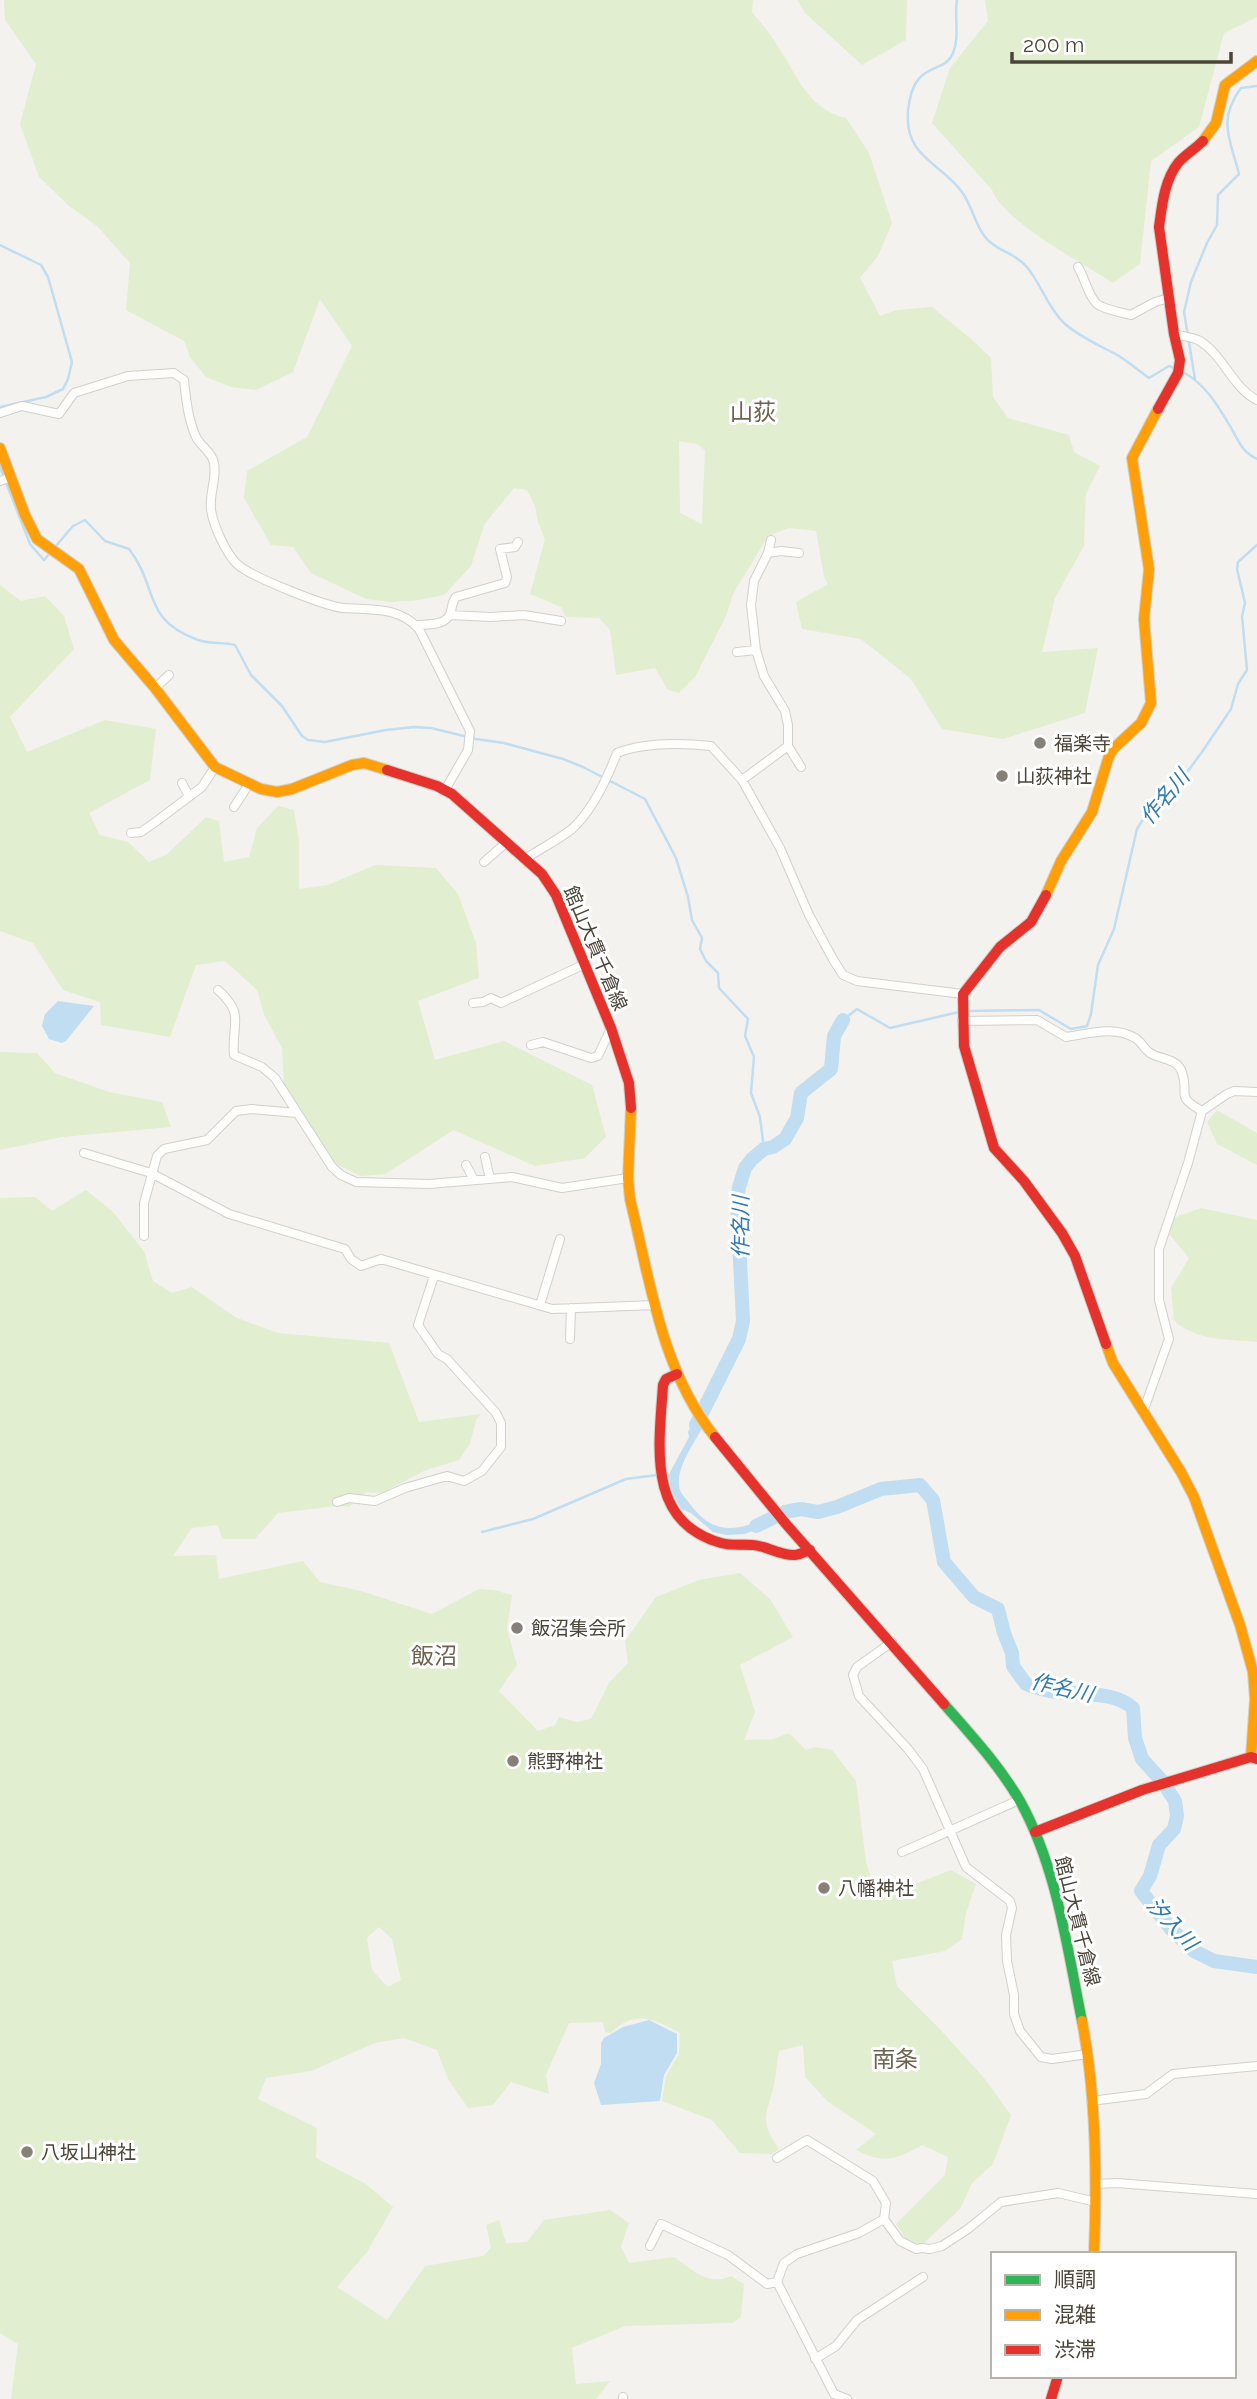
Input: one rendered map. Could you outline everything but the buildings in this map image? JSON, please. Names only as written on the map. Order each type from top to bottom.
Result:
[{"type":"main road","points":[[1035,1832],[1087,1808],[1169,1780],[1254,1758],[1256,1714],[1253,1672],[1246,1643],[1206,1530],[1184,1476],[1113,1363],[1075,1256],[1046,1212],[991,1141],[964,1046],[962,1018],[963,998],[1000,947],[1031,922],[1041,907],[1061,861],[1096,804],[1109,757],[1121,739],[1141,723],[1152,703],[1144,619],[1149,569],[1132,458],[1178,373],[1180,360],[1181,335],[1169,299],[1159,227],[1170,179],[1181,160],[1212,131],[1219,116],[1225,85],[1257,61]]},
{"type":"main road","name":"館山大貫千倉線","points":[[0,448],[4,480],[41,544],[79,569],[114,640],[155,688],[215,767],[249,784],[284,791],[364,763],[445,790],[461,800],[542,874],[556,895],[624,1065],[632,1105],[628,1178],[635,1223],[667,1347],[677,1374],[708,1428],[786,1524],[968,1731],[1019,1800],[1035,1832],[1058,1901],[1082,2016],[1091,2101],[1096,2202],[1094,2252]]},
{"type":"main road","points":[[677,1374],[666,1379],[663,1385],[660,1475],[668,1499],[680,1519],[705,1538],[723,1544],[771,1547],[793,1555],[810,1550]]},
{"type":"main road","points":[[1051,2399],[1057,2378]]},
{"type":"street","points":[[1078,267],[1092,298],[1099,306],[1131,315],[1155,302],[1169,299]]},
{"type":"street","points":[[1181,335],[1198,340],[1206,346],[1244,393],[1257,400]]},
{"type":"street","points":[[0,413],[22,406],[59,414],[74,393],[88,388],[128,376],[174,373],[184,380],[187,410],[197,439],[212,456],[215,471],[210,496],[211,510],[221,537],[237,564],[258,576],[330,606],[385,609],[416,625],[439,623],[450,615],[524,615],[561,621]]},
{"type":"street","points":[[771,540],[768,553],[754,581],[751,605],[757,650],[764,676],[785,711],[788,746],[801,767]]},
{"type":"street","points":[[450,615],[452,601],[456,597],[505,583],[507,577],[500,549],[516,547],[518,542]]},
{"type":"street","points":[[768,553],[799,553]]},
{"type":"street","points":[[416,625],[470,731],[470,743],[465,758],[445,790]]},
{"type":"street","points":[[737,652],[757,650]]},
{"type":"street","points":[[155,688],[169,676]]},
{"type":"street","points":[[525,859],[579,822],[610,773],[618,753],[632,747],[686,744],[711,746],[742,780],[780,848],[809,915],[843,975],[857,981],[963,998]]},
{"type":"street","points":[[742,780],[788,746]]},
{"type":"street","points":[[131,833],[141,832],[155,823],[202,787],[215,767]]},
{"type":"street","points":[[182,783],[189,796]]},
{"type":"street","points":[[234,807],[249,784]]},
{"type":"street","points":[[484,862],[506,843]]},
{"type":"street","points":[[473,1003],[491,998],[501,1003],[585,964]]},
{"type":"street","points":[[218,990],[233,1005],[237,1015],[234,1055],[272,1074],[332,1167],[356,1182],[429,1184],[512,1177],[562,1188],[628,1178]]},
{"type":"street","points":[[962,1018],[1037,1020],[1066,1037],[1099,1030],[1135,1037],[1150,1053],[1177,1064],[1182,1072],[1187,1103],[1202,1111]]},
{"type":"street","points":[[531,1045],[543,1042],[591,1058],[598,1056],[611,1028]]},
{"type":"street","points":[[1143,1412],[1169,1339],[1159,1300],[1159,1249],[1188,1163],[1202,1111],[1234,1091],[1257,1092]]},
{"type":"street","points":[[144,1236],[144,1203],[157,1156],[164,1149],[207,1140],[236,1111],[252,1109],[296,1113]]},
{"type":"street","points":[[84,1153],[151,1173],[229,1214],[345,1249],[351,1259],[361,1266],[381,1259],[552,1308],[656,1305]]},
{"type":"street","points":[[485,1157],[490,1179]]},
{"type":"street","points":[[467,1165],[474,1180]]},
{"type":"street","points":[[540,1305],[560,1238]]},
{"type":"street","points":[[337,1502],[354,1498],[375,1501],[405,1488],[447,1476],[464,1481],[482,1471],[502,1447],[501,1423],[496,1413],[447,1359],[438,1354],[418,1325],[434,1276]]},
{"type":"street","points":[[570,1308],[570,1339]]},
{"type":"street","points":[[891,1642],[857,1667],[853,1675],[859,1696],[923,1769],[966,1867],[1010,1900],[1012,1908],[1006,1935],[1007,1961],[1014,1995],[1014,2014],[1020,2031],[1041,2057],[1052,2059],[1087,2054]]},
{"type":"street","points":[[902,1852],[1019,1800]]},
{"type":"street","points":[[1091,2101],[1146,2094],[1173,2074],[1257,2066]]},
{"type":"street","points":[[777,2158],[807,2140],[873,2181],[886,2203],[884,2219],[900,2241],[916,2249],[942,2246],[1001,2202],[1058,2193],[1096,2202]]},
{"type":"street","points":[[1095,2185],[1117,2183],[1257,2194]]},
{"type":"street","points":[[847,2399],[831,2397],[777,2282],[784,2263],[797,2254],[859,2233],[884,2219]]},
{"type":"street","points":[[650,2246],[661,2224],[728,2255],[767,2284],[777,2282]]},
{"type":"street","points":[[815,2359],[836,2346],[857,2320],[923,2277]]},
{"type":"green space","points":[[4,0],[753,0],[752,12],[804,88],[821,107],[846,118],[869,153],[892,223],[878,256],[860,278],[880,316],[897,310],[932,307],[991,358],[993,397],[1008,418],[1069,435],[1074,452],[1100,466],[1086,494],[1084,546],[1055,598],[1042,652],[1098,648],[1085,713],[1003,739],[942,729],[911,679],[861,639],[802,629],[796,602],[828,584],[824,577],[816,531],[789,528],[768,536],[733,594],[726,616],[695,677],[679,693],[668,690],[655,668],[616,675],[610,630],[599,618],[566,617],[561,607],[530,594],[545,539],[527,490],[514,488],[484,525],[471,566],[444,595],[392,602],[366,599],[311,573],[293,547],[271,545],[244,498],[247,471],[307,437],[352,346],[320,299],[293,372],[256,390],[231,387],[206,377],[190,357],[184,341],[126,310],[130,263],[97,226],[69,206],[39,177],[20,124],[36,64],[5,20]],"holes":[[[679,441],[697,444],[705,450],[702,524],[680,513]]]},
{"type":"green space","points":[[797,0],[907,0],[906,40],[862,65],[805,13]]},
{"type":"green space","points":[[985,0],[1257,0],[1257,17],[1224,33],[1199,127],[1151,161],[1140,264],[1113,283],[1046,241],[1012,215],[932,123],[950,68],[988,21]]},
{"type":"green space","points":[[0,585],[21,601],[45,596],[64,616],[74,649],[10,717],[27,752],[105,720],[156,729],[150,780],[89,813],[100,835],[128,842],[149,862],[166,855],[206,817],[219,821],[224,862],[249,857],[257,828],[278,806],[294,810],[299,841],[299,889],[328,885],[375,865],[436,868],[458,894],[476,943],[479,978],[418,1001],[435,1060],[504,1041],[592,1085],[606,1137],[585,1158],[535,1166],[454,1130],[385,1174],[361,1176],[328,1160],[284,1087],[282,1048],[265,1017],[257,990],[225,961],[196,965],[170,1037],[101,1025],[100,1002],[63,990],[33,943],[0,931]]},
{"type":"green space","points":[[0,1052],[37,1053],[55,1073],[109,1092],[162,1102],[171,1127],[62,1137],[0,1150]]},
{"type":"green space","points":[[1217,1110],[1257,1133],[1257,1165],[1217,1144],[1207,1122]]},
{"type":"green space","points":[[86,1190],[113,1212],[144,1251],[153,1281],[172,1293],[192,1287],[237,1318],[278,1333],[389,1343],[419,1422],[481,1414],[476,1420],[470,1444],[459,1460],[424,1471],[382,1493],[366,1492],[349,1507],[278,1513],[255,1539],[222,1539],[218,1525],[192,1528],[173,1556],[216,1555],[219,1579],[303,1561],[320,1582],[361,1591],[432,1614],[479,1589],[512,1595],[507,1629],[517,1665],[499,1691],[538,1731],[555,1725],[559,1717],[577,1722],[591,1719],[609,1683],[628,1663],[625,1641],[656,1597],[699,1580],[740,1573],[770,1599],[793,1637],[740,1665],[755,1712],[744,1740],[773,1739],[789,1733],[806,1750],[815,1747],[832,1750],[856,1781],[866,1862],[876,1893],[885,1896],[951,1870],[976,1884],[966,1913],[962,1939],[945,1951],[892,1961],[897,1986],[984,2078],[1011,2115],[993,2164],[972,2183],[960,2209],[922,2245],[906,2239],[896,2224],[945,2175],[948,2157],[922,2145],[897,2157],[882,2159],[856,2150],[876,2134],[828,2102],[805,2077],[803,2045],[779,2051],[766,2118],[768,2129],[779,2149],[772,2154],[740,2153],[712,2120],[662,2101],[666,2076],[679,2054],[680,2033],[653,2021],[628,2021],[611,2033],[605,2032],[603,2022],[569,2023],[546,2075],[549,2094],[511,2082],[493,2105],[468,2108],[448,2079],[437,2050],[404,2038],[375,2043],[311,2071],[266,2078],[258,2099],[317,2128],[316,2158],[366,2184],[393,2207],[367,2252],[337,2287],[387,2320],[425,2266],[483,2256],[491,2248],[486,2225],[499,2220],[506,2243],[527,2242],[544,2220],[610,2210],[629,2223],[621,2247],[629,2263],[674,2257],[708,2278],[723,2279],[731,2276],[744,2284],[741,2317],[733,2323],[625,2326],[572,2348],[576,2384],[610,2381],[596,2399],[11,2399],[18,2344],[0,2333],[0,1198],[35,1197],[52,1211]],"holes":[[[379,1927],[392,1939],[401,1980],[388,1987],[372,1970],[367,1938]]]},
{"type":"green space","points":[[1201,1208],[1257,1220],[1257,1342],[1203,1336],[1174,1321],[1171,1288],[1189,1258],[1165,1229],[1173,1218]]},
{"type":"water","points":[[58,1001],[94,1006],[62,1043],[49,1039],[42,1026],[45,1014]]},
{"type":"water","points":[[694,1420],[701,1430],[680,1471],[679,1485],[699,1515],[708,1522],[728,1528],[749,1525],[772,1515],[777,1521],[745,1534],[727,1535],[713,1532],[691,1513],[681,1509],[668,1476],[689,1437],[688,1432]]},
{"type":"water","points":[[649,2020],[677,2034],[677,2053],[664,2075],[660,2101],[601,2105],[594,2083],[601,2064],[601,2043],[604,2038],[623,2027]]},
{"type":"waterway","points":[[957,0],[953,53],[949,60],[922,75],[911,94],[908,126],[912,139],[926,158],[962,192],[985,237],[1026,266],[1064,323],[1083,337],[1119,356],[1149,378],[1169,366],[1177,369]]},
{"type":"waterway","points":[[1195,379],[1184,312],[1191,282],[1217,225],[1218,195],[1239,174],[1229,140],[1229,110],[1241,88],[1257,86]]},
{"type":"waterway","points":[[0,245],[41,265],[48,277],[72,362],[63,389],[46,397],[0,407]]},
{"type":"waterway","points":[[1183,372],[1198,382],[1210,395],[1241,445],[1257,459]]},
{"type":"waterway","points":[[0,467],[30,544],[44,560],[51,552]]},
{"type":"waterway","points":[[55,547],[73,526],[85,520],[105,541],[129,549],[138,563],[153,601],[167,622],[180,632],[198,640],[235,645],[251,675],[282,706],[302,736],[308,740],[325,742],[386,730],[431,728],[563,759],[645,799],[676,858],[692,920],[702,938],[700,949],[706,961],[718,973],[719,988],[748,1019],[745,1036],[754,1057],[751,1093],[760,1117],[764,1149]]},
{"type":"waterway","name":"作名川","points":[[966,1011],[1039,1010],[1071,1029],[1087,1026],[1098,965],[1114,929],[1137,829],[1147,813],[1182,779],[1202,752],[1231,709],[1238,684],[1247,670],[1242,616],[1245,603],[1237,569],[1238,562],[1257,545]]},
{"type":"waterway","name":"作名川","points":[[843,1020],[857,1009],[890,1028],[959,1012]]},
{"type":"waterway","name":"作名川","points":[[696,1425],[739,1339],[743,1321],[737,1201],[745,1168],[764,1149],[785,1139],[797,1118],[801,1093],[831,1069],[834,1036],[843,1020]]},
{"type":"waterway","points":[[482,1532],[533,1519],[626,1479],[657,1475]]},
{"type":"waterway","name":"作名川","points":[[756,1526],[785,1512],[801,1509],[818,1512],[881,1489],[920,1485],[933,1500],[944,1562],[974,1597],[998,1609],[1012,1653],[1013,1666],[1026,1684],[1054,1692],[1107,1696],[1133,1708],[1135,1738],[1142,1759],[1162,1781],[1175,1801],[1177,1816],[1174,1829],[1159,1845],[1150,1876],[1141,1891],[1171,1929],[1194,1951],[1214,1961],[1257,1967]]},
{"type":"traffic: fast","points":[[944,1704],[1003,1775],[1033,1827],[1059,1908],[1082,2021]]},
{"type":"traffic: slow","points":[[1203,141],[1216,123],[1225,85],[1257,61]]},
{"type":"traffic: slow","points":[[1046,895],[1061,861],[1092,812],[1109,756],[1141,723],[1151,703],[1144,619],[1149,569],[1132,458],[1158,409]]},
{"type":"traffic: slow","points":[[0,448],[37,539],[79,569],[114,640],[155,688],[215,767],[261,789],[277,792],[292,789],[352,765],[364,763],[387,770]]},
{"type":"traffic: slow","points":[[631,1108],[628,1178],[630,1199],[651,1292],[682,1383],[715,1437]]},
{"type":"traffic: slow","points":[[1106,1344],[1113,1363],[1194,1497],[1240,1625],[1253,1672],[1255,1699],[1251,1757]]},
{"type":"traffic: slow","points":[[1082,2021],[1094,2137],[1094,2252]]},
{"type":"traffic: jam","points":[[1158,409],[1178,373],[1180,360],[1159,227],[1163,202],[1173,170],[1203,141]]},
{"type":"traffic: jam","points":[[387,770],[437,786],[452,794],[542,874],[556,895],[611,1028],[629,1083],[631,1108]]},
{"type":"traffic: jam","points":[[1046,895],[1031,922],[1000,947],[963,994],[964,1046],[994,1148],[1024,1181],[1062,1233],[1075,1256],[1106,1344]]},
{"type":"traffic: jam","points":[[677,1374],[666,1379],[663,1385],[660,1456],[662,1479],[669,1500],[680,1518],[697,1533],[721,1543],[758,1546],[790,1555],[810,1550]]},
{"type":"traffic: jam","points":[[715,1437],[786,1524],[944,1704]]},
{"type":"traffic: jam","points":[[1035,1832],[1142,1790],[1251,1757],[1257,1759]]},
{"type":"traffic: jam","points":[[1051,2399],[1057,2378]]},
{"type":"place","name":"福楽寺","points":[[1040,743]]},
{"type":"place","name":"山荻神社","points":[[1002,776]]},
{"type":"place","name":"飯沼集会所","points":[[517,1628]]},
{"type":"place","name":"熊野神社","points":[[513,1761]]},
{"type":"place","name":"八幡神社","points":[[824,1888]]},
{"type":"place","name":"八坂山神社","points":[[27,2152]]},
{"type":"district","name":"山荻","points":[[753,412]]},
{"type":"district","name":"飯沼","points":[[434,1656]]},
{"type":"district","name":"南条","points":[[895,2059]]},
{"type":"water label","name":"汐入川","points":[[1172,1924]]}]
